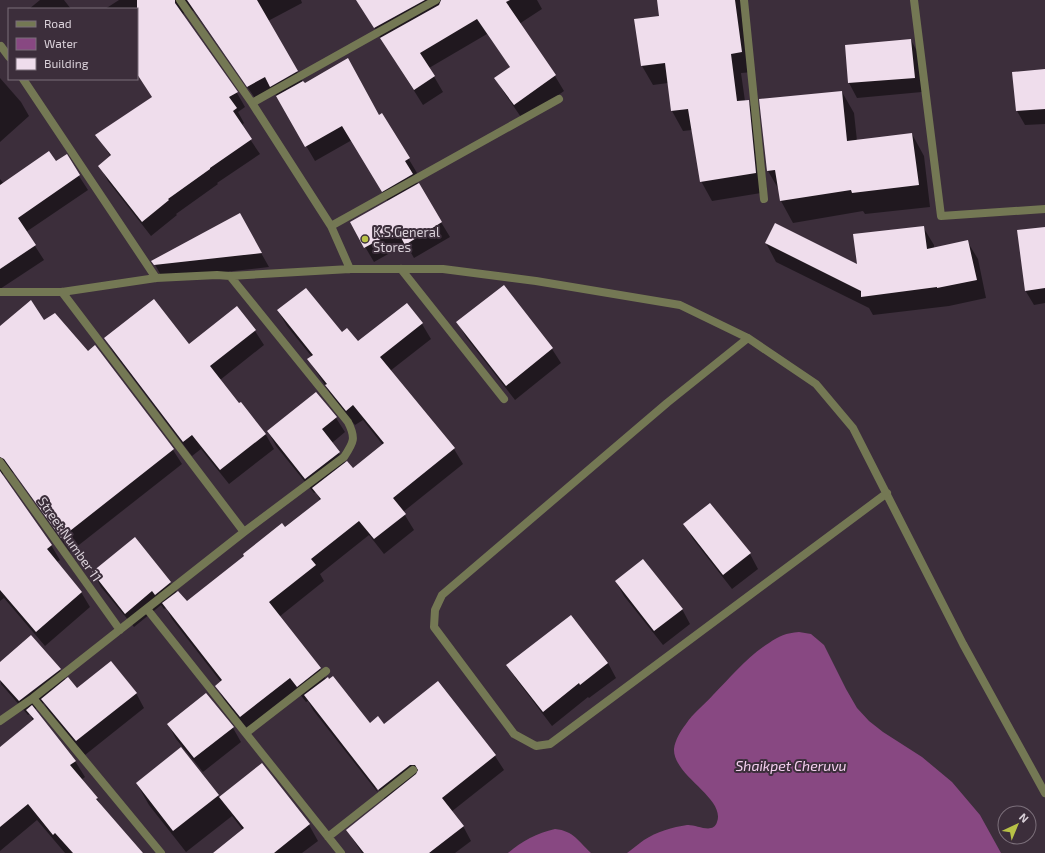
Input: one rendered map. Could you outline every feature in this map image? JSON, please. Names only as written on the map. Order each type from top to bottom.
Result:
[{"type":"street","points":[[180,0],[252,103],[331,226],[350,269]]},
{"type":"street","points":[[252,103],[436,0]]},
{"type":"street","points":[[744,0],[764,199]]},
{"type":"street","points":[[914,0],[941,216],[1045,209]]},
{"type":"street","points":[[1,46],[8,56]]},
{"type":"street","points":[[24,80],[156,278]]},
{"type":"street","points":[[331,226],[559,99]]},
{"type":"street","points":[[401,268],[504,399]]},
{"type":"street","points":[[0,292],[62,292],[156,278],[401,268],[443,269],[536,281],[680,305],[748,338],[816,384],[853,428],[963,644],[1045,793]]},
{"type":"street","points":[[2,716],[33,698],[244,532],[344,457],[352,445],[353,432],[348,422],[230,276]]},
{"type":"street","points":[[62,292],[244,532]]},
{"type":"street","points":[[748,338],[667,403],[442,595],[434,610],[434,627],[514,734],[536,746],[550,744],[887,493]]},
{"type":"street","name":"Street Number 11","points":[[0,462],[120,630]]},
{"type":"street","points":[[147,609],[341,853]]},
{"type":"street","points":[[246,733],[326,671]]},
{"type":"street","points":[[33,698],[160,853]]},
{"type":"street","points":[[328,837],[413,770]]},
{"type":"water","name":"Shaikpet Cheruvu","points":[[799,632],[811,634],[824,645],[857,708],[869,721],[883,732],[922,757],[952,782],[980,815],[1001,853],[627,853],[649,837],[665,830],[687,825],[704,828],[712,828],[715,826],[718,813],[714,804],[690,778],[676,759],[674,749],[677,739],[682,729],[692,716],[754,654],[779,637],[790,633]]},
{"type":"water","points":[[555,829],[571,834],[591,853],[508,853],[530,838]]},
{"type":"building","points":[[137,0],[175,0],[175,3],[238,92],[229,97],[237,108],[233,111],[252,139],[168,199],[169,200],[142,222],[98,166],[111,155],[95,135],[152,97],[138,76]]},
{"type":"building","points":[[187,0],[257,0],[298,71],[270,87],[265,77],[247,87]]},
{"type":"building","points":[[356,0],[425,0],[374,28]]},
{"type":"building","points":[[441,0],[510,0],[506,2],[556,75],[514,105],[494,78],[510,67],[477,19],[420,53],[435,76],[414,90],[380,38],[439,5]]},
{"type":"building","points":[[657,0],[735,0],[742,52],[731,54],[737,101],[749,100],[756,173],[700,182],[688,109],[671,111],[665,63],[641,66],[634,19],[659,16]]},
{"type":"building","points":[[911,39],[915,78],[848,83],[845,45]]},
{"type":"building","points":[[348,58],[379,115],[382,113],[410,158],[405,161],[413,174],[382,192],[342,126],[305,147],[276,96],[303,81],[305,83]]},
{"type":"building","points":[[1045,69],[1045,109],[1016,111],[1012,72]]},
{"type":"building","points":[[842,91],[847,141],[912,133],[919,185],[852,193],[851,190],[780,201],[775,170],[767,171],[759,99]]},
{"type":"building","points":[[49,151],[56,161],[67,154],[80,175],[18,218],[36,245],[0,269],[0,185]]},
{"type":"building","points":[[419,183],[442,222],[405,245],[397,230],[364,248],[350,222]]},
{"type":"building","points":[[240,213],[262,253],[154,265],[151,261]]},
{"type":"building","points":[[775,223],[857,264],[853,234],[924,226],[927,249],[968,240],[977,280],[937,288],[861,297],[861,291],[765,243]]},
{"type":"building","points":[[1045,227],[1045,288],[1025,291],[1017,230]]},
{"type":"building","points":[[504,285],[553,348],[506,386],[456,322]]},
{"type":"building","points":[[306,288],[342,332],[347,328],[358,341],[407,303],[423,323],[380,357],[455,448],[393,498],[406,514],[374,539],[359,521],[311,559],[316,565],[269,602],[321,668],[297,687],[290,678],[240,717],[215,686],[222,680],[162,603],[178,591],[187,601],[244,556],[243,554],[282,523],[285,527],[321,499],[312,488],[347,461],[353,468],[384,443],[353,405],[346,411],[325,385],[327,384],[307,359],[313,355],[277,310]]},
{"type":"building","points":[[154,299],[189,344],[237,306],[256,330],[210,366],[266,434],[220,470],[192,435],[183,442],[104,338]]},
{"type":"building","points":[[31,300],[44,320],[55,313],[88,351],[95,345],[174,449],[61,538],[4,459],[0,457],[0,326]]},
{"type":"building","points":[[316,392],[337,417],[322,429],[340,452],[305,479],[267,431]]},
{"type":"building","points":[[0,471],[52,545],[47,549],[82,592],[36,632],[0,590]]},
{"type":"building","points":[[710,503],[751,553],[723,575],[683,524]]},
{"type":"building","points":[[135,537],[171,582],[155,595],[152,591],[125,614],[92,572]]},
{"type":"building","points":[[643,559],[683,609],[654,631],[615,581]]},
{"type":"building","points":[[571,615],[608,663],[580,685],[579,683],[543,712],[506,665]]},
{"type":"building","points":[[31,635],[61,669],[19,701],[0,680],[0,662]]},
{"type":"building","points":[[111,661],[137,693],[76,741],[41,699],[68,677],[77,688]]},
{"type":"building","points":[[333,676],[370,723],[378,716],[384,724],[438,681],[496,755],[442,798],[464,826],[429,853],[364,853],[346,830],[416,774],[418,770],[415,765],[410,765],[378,790],[304,695],[328,677],[329,679]]},
{"type":"building","points":[[206,693],[234,727],[194,758],[167,724]]},
{"type":"building","points":[[32,705],[76,761],[70,765],[98,798],[96,799],[143,853],[73,853],[55,833],[53,835],[28,804],[0,827],[0,747],[34,719],[26,710]]},
{"type":"building","points":[[181,747],[219,795],[173,831],[136,783]]},
{"type":"building","points":[[262,763],[310,824],[274,853],[213,853],[244,828],[219,797]]},
{"type":"place","name":"K.S.General Stores","points":[[365,239]]}]
